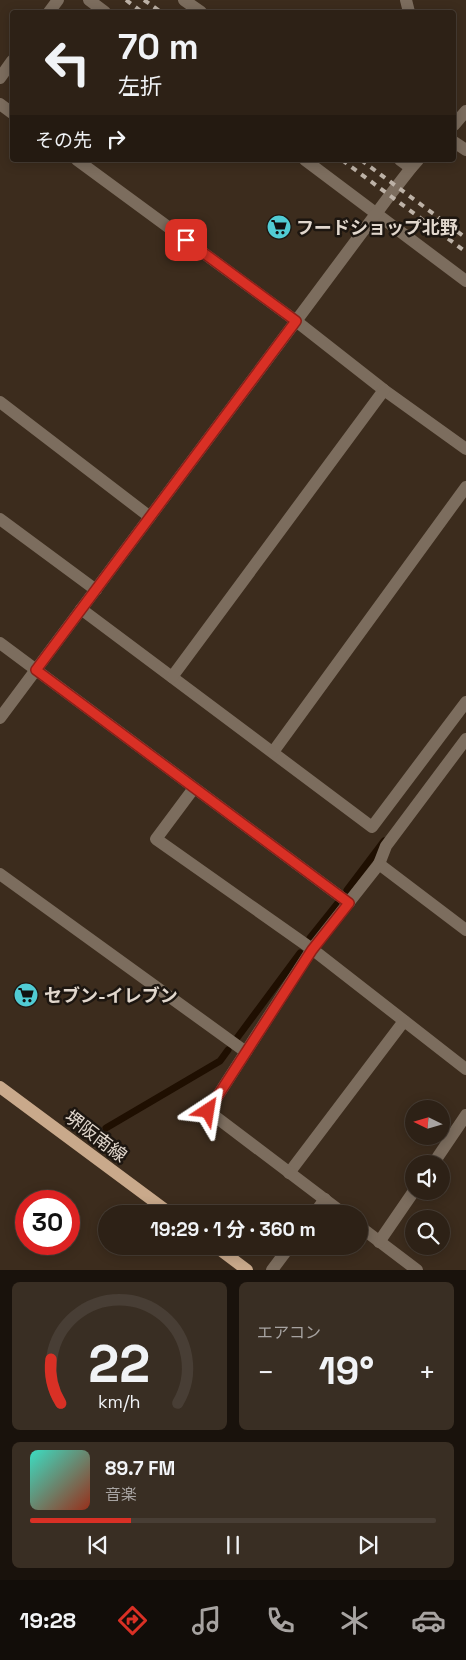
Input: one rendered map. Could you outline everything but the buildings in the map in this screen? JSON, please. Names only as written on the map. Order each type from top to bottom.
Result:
[{"type":"main road","name":"堺阪南線","points":[[0,1087],[159,1205]]},
{"type":"main road","points":[[227,1255],[247,1270]]},
{"type":"street","points":[[89,0],[103,10]]},
{"type":"street","points":[[184,0],[198,10]]},
{"type":"street","points":[[0,78],[10,64]]},
{"type":"street","points":[[456,122],[466,111]]},
{"type":"street","points":[[80,162],[296,321],[384,390],[466,449]]},
{"type":"street","points":[[308,162],[466,281]]},
{"type":"street","points":[[0,718],[376,213],[410,163]]},
{"type":"street","points":[[172,677],[384,390]]},
{"type":"street","points":[[0,402],[150,517]]},
{"type":"street","points":[[273,752],[466,487]]},
{"type":"street","points":[[0,519],[96,590]]},
{"type":"street","points":[[81,609],[372,827],[466,704]]},
{"type":"street","points":[[0,643],[349,903]]},
{"type":"street","points":[[333,1205],[208,1111],[312,950],[379,864],[386,846],[466,740]]},
{"type":"street","points":[[194,788],[156,839],[312,950],[466,1068]]},
{"type":"street","points":[[379,864],[466,930]]},
{"type":"street","points":[[0,874],[246,1052]]},
{"type":"street","points":[[289,1173],[404,1021]]},
{"type":"street","points":[[439,1155],[466,1115]]},
{"type":"street","points":[[321,1205],[325,1199]]},
{"type":"street","points":[[379,1242],[408,1200]]},
{"type":"street","points":[[368,1233],[417,1270]]},
{"type":"street","points":[[272,1270],[283,1255]]},
{"type":"waterway","points":[[347,890],[384,841]]},
{"type":"waterway","points":[[310,938],[338,903]]},
{"type":"waterway","points":[[237,1038],[300,953]]},
{"type":"waterway","points":[[106,1128],[220,1061],[228,1050]]},
{"type":"railway","points":[[126,0],[139,10]]},
{"type":"railway","points":[[144,0],[158,10]]},
{"type":"railway","points":[[345,162],[466,252]]},
{"type":"railway","points":[[364,162],[466,238]]},
{"type":"place","name":"フードショップ北野","points":[[279,227]]},
{"type":"place","name":"セブン-イレブン","points":[[26,995]]},
{"type":"route","points":[[186,240],[296,321],[36,670],[349,903],[312,950],[208,1111]]}]
